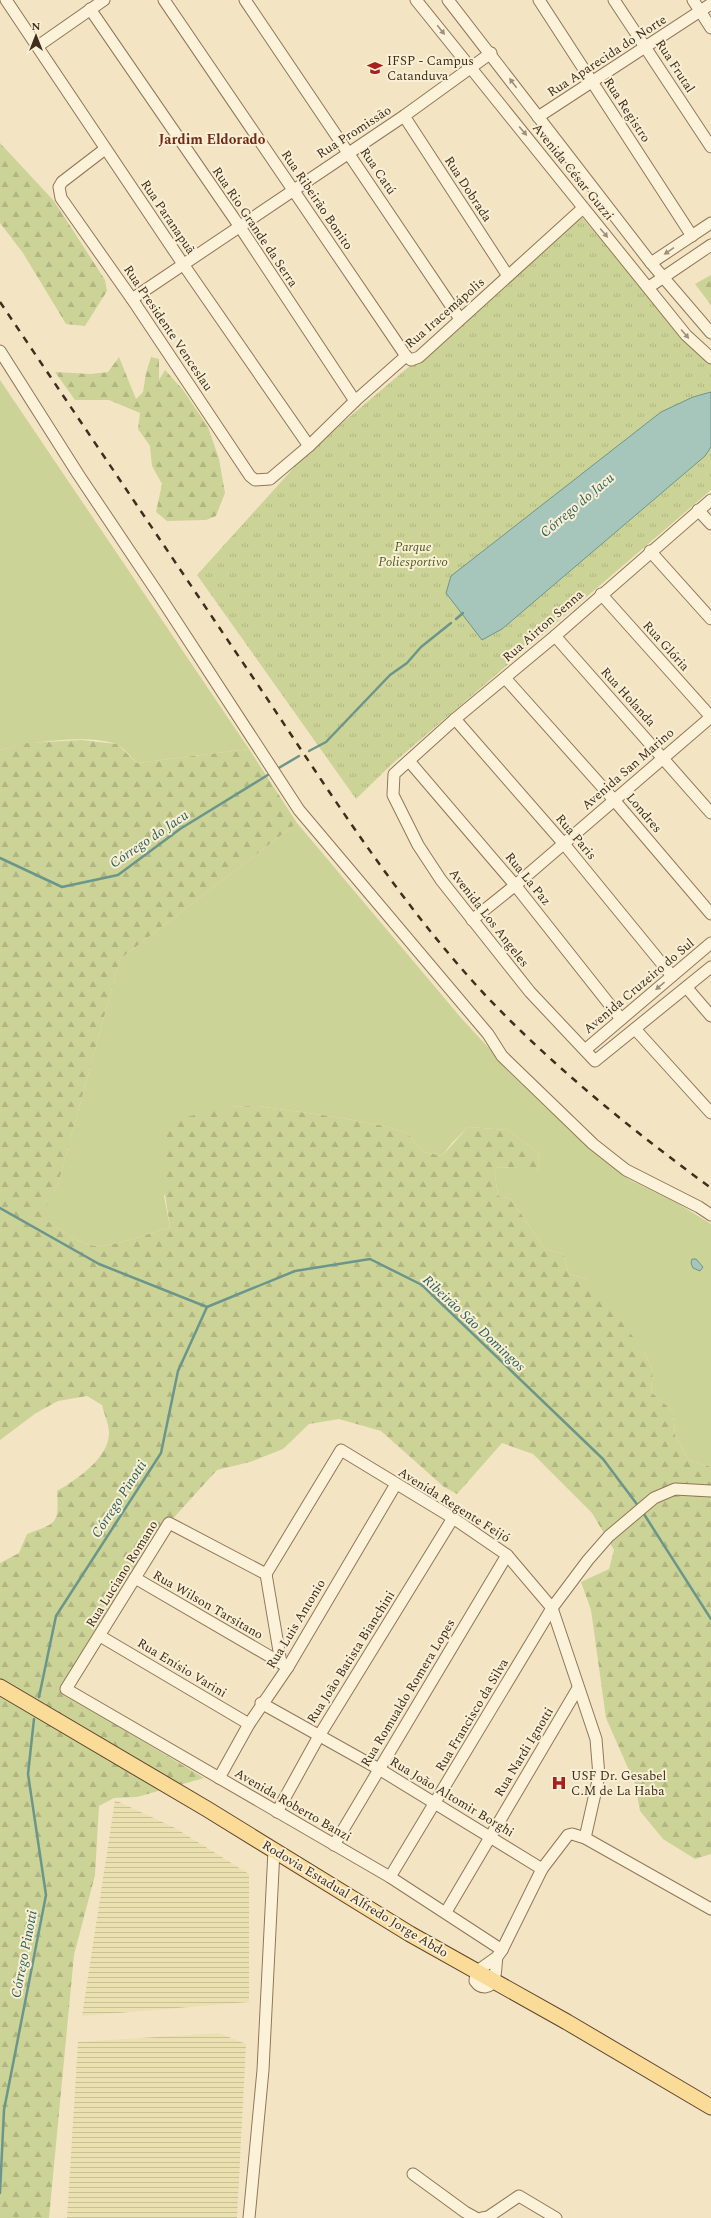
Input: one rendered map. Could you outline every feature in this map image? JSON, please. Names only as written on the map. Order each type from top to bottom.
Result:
[{"type":"main road","name":"Rodovia Estadual Alfredo Jorge Abdo","points":[[0,1687],[274,1850],[410,1934],[484,1977],[567,2022],[711,2107]]},
{"type":"street","name":"Rua Paranapuã","points":[[6,0],[183,264],[309,446]]},
{"type":"street","points":[[38,46],[104,0]]},
{"type":"street","name":"Rua Ribeirão Bonito","points":[[164,0],[406,356]]},
{"type":"street","name":"Rua Catú","points":[[245,0],[349,152],[460,319]]},
{"type":"street","name":"Avenida César Guzzi","points":[[416,0],[583,208],[649,287],[686,335],[711,358]]},
{"type":"street","name":"Avenida César Guzzi","points":[[448,0],[491,53],[538,117],[651,263],[711,333]]},
{"type":"street","name":"Rua Registro","points":[[539,0],[692,236]]},
{"type":"street","name":"Rua Frutal","points":[[614,0],[711,147]]},
{"type":"street","points":[[693,0],[711,28]]},
{"type":"street","name":"Rua Aparecida do Norte","points":[[538,117],[711,4]]},
{"type":"street","name":"Rua Rio Grande da Serra","points":[[90,9],[240,227],[354,401]]},
{"type":"street","name":"Rua Promissão","points":[[132,299],[240,227],[293,189],[404,116],[491,53]]},
{"type":"street","name":"Rua Dobrada","points":[[404,116],[508,276]]},
{"type":"street","name":"Rua Presidente Venceslau","points":[[105,149],[62,182],[58,192],[132,299],[250,476]]},
{"type":"street","name":"Rua Iracemápolis","points":[[250,476],[255,480],[270,479],[309,446],[354,401],[406,356],[411,360],[419,357],[583,208]]},
{"type":"street","points":[[651,263],[711,224]]},
{"type":"street","points":[[649,287],[711,245]]},
{"type":"street","points":[[0,351],[78,474],[299,810],[488,1034],[502,1056],[593,1144],[626,1170],[699,1207],[711,1216]]},
{"type":"street","name":"Rua Airton Senna","points":[[394,774],[455,719],[555,636],[650,551],[711,500]]},
{"type":"street","points":[[698,510],[711,524]]},
{"type":"street","points":[[650,551],[711,619]]},
{"type":"street","name":"Rua Glória","points":[[601,594],[711,717]]},
{"type":"street","name":"Rua Holanda","points":[[555,636],[711,813]]},
{"type":"street","name":"Londres","points":[[505,678],[614,800],[711,914]]},
{"type":"street","name":"Avenida San Marino","points":[[472,920],[564,844],[711,717]]},
{"type":"street","name":"Rua Paris","points":[[455,719],[564,844],[672,976]]},
{"type":"street","name":"Rua La Paz","points":[[409,761],[515,885],[621,1019]]},
{"type":"street","name":"Avenida Los Angeles","points":[[394,774],[393,795],[418,845],[441,880],[530,992],[596,1060],[634,1029]]},
{"type":"street","name":"Avenida Cruzeiro do Sul","points":[[585,1050],[711,943]]},
{"type":"street","points":[[711,967],[687,988],[634,1029],[711,1113]]},
{"type":"street","points":[[687,988],[711,1016]]},
{"type":"street","name":"Avenida Regente Feijó","points":[[266,1574],[341,1450],[453,1518],[507,1555],[552,1608],[596,1740],[599,1776],[585,1838]]},
{"type":"street","name":"Rua Luis Antonio","points":[[219,1778],[261,1703],[396,1484]]},
{"type":"street","name":"Rua Francisco da Silva","points":[[390,1877],[552,1608],[588,1560],[609,1536],[640,1508],[668,1490],[711,1491]]},
{"type":"street","name":"Rua João Batista Bianchini","points":[[277,1812],[319,1736],[453,1518]]},
{"type":"street","name":"Rua Luciano Romano","points":[[66,1689],[169,1523],[266,1574]]},
{"type":"street","name":"Rua Romualdo Romera Lopes","points":[[334,1845],[507,1555]]},
{"type":"street","points":[[266,1574],[284,1665]]},
{"type":"street","name":"Rua Wilson Tarsitano","points":[[135,1578],[284,1665]]},
{"type":"street","name":"Rua Enísio Varini","points":[[100,1636],[249,1724]]},
{"type":"street","name":"Rua Nardi Ignotti","points":[[446,1912],[578,1688]]},
{"type":"street","name":"Avenida Roberto Banzi","points":[[66,1689],[390,1877],[446,1912],[499,1954]]},
{"type":"street","name":"Rua João Altomir Borghi","points":[[261,1703],[435,1802],[542,1869]]},
{"type":"street","points":[[484,1977],[499,1954],[542,1869],[568,1835],[576,1834],[585,1838],[711,1909]]},
{"type":"street","points":[[249,2218],[263,2070],[274,1850]]},
{"type":"street","points":[[413,2174],[465,2212],[476,2218]]},
{"type":"street","points":[[482,2218],[488,2216],[519,2196],[556,2218]]},
{"type":"shaded area","points":[[115,1800],[175,1828],[249,1874],[249,2002],[82,2016]]},
{"type":"shaded area","points":[[219,2033],[246,2044],[237,2218],[67,2218],[78,2042]]},
{"type":"green space","points":[[0,143],[54,201],[105,280],[107,291],[85,326],[66,324],[23,253],[0,223]]},
{"type":"green space","name":"Parque Poliesportivo","points":[[581,216],[688,345],[711,363],[711,490],[392,764],[356,799],[197,575],[308,452],[509,282]]},
{"type":"green space","points":[[711,275],[711,305],[695,284]]},
{"type":"green space","points":[[119,357],[136,399],[143,392],[146,373],[151,357],[159,359],[159,380],[165,370],[183,390],[208,427],[219,459],[225,493],[216,516],[206,520],[167,521],[156,512],[162,484],[152,466],[150,446],[138,429],[140,413],[109,400],[75,400],[55,372],[91,374],[108,372]]},
{"type":"green space","points":[[0,380],[249,749],[137,763],[119,745],[103,741],[74,739],[58,740],[27,744],[0,750]]},
{"type":"green space","points":[[81,740],[117,744],[137,763],[249,749],[297,823],[120,959],[58,1184],[41,1216],[74,1238],[89,1245],[95,1246],[110,1245],[170,1227],[162,1174],[168,1125],[186,1117],[228,1107],[257,1106],[337,1117],[389,1127],[408,1134],[424,1152],[442,1156],[468,1127],[508,1130],[540,1154],[537,1173],[513,1167],[494,1168],[498,1196],[511,1199],[545,1249],[563,1254],[569,1274],[586,1279],[611,1307],[644,1352],[653,1371],[651,1392],[673,1411],[675,1436],[689,1460],[711,1467],[711,1854],[695,1859],[663,1839],[640,1811],[635,1784],[606,1718],[591,1610],[581,1582],[609,1569],[614,1550],[592,1513],[533,1454],[502,1443],[457,1494],[444,1487],[381,1431],[339,1419],[309,1424],[283,1449],[250,1462],[217,1470],[169,1523],[66,1689],[71,1698],[204,1778],[137,1797],[114,1798],[99,1806],[95,1875],[74,1955],[49,2218],[0,2218],[0,1563],[19,1553],[27,1534],[45,1527],[54,1521],[58,1502],[57,1491],[82,1474],[98,1459],[108,1442],[109,1430],[102,1405],[87,1396],[58,1401],[36,1413],[0,1440],[0,750],[28,743]]},
{"type":"green space","points":[[297,823],[462,1019],[500,1060],[628,1179],[677,1203],[711,1224],[711,1467],[689,1460],[675,1436],[673,1411],[651,1392],[653,1371],[644,1352],[586,1279],[569,1274],[563,1254],[545,1249],[511,1199],[498,1196],[494,1168],[513,1167],[537,1172],[540,1154],[508,1130],[468,1127],[451,1144],[442,1156],[424,1152],[408,1134],[389,1127],[337,1117],[257,1106],[228,1107],[164,1196],[170,1227],[110,1245],[95,1246],[89,1245],[74,1238],[40,1216],[58,1184],[120,959]]},
{"type":"water","points":[[711,392],[711,447],[705,456],[502,629],[482,640],[446,593],[451,576],[661,412],[693,397]]},
{"type":"water","points":[[692,1259],[696,1259],[703,1267],[700,1271],[693,1268],[691,1263]]},
{"type":"waterway","name":"Córrego do Jacu","points":[[456,619],[463,613]]},
{"type":"waterway","name":"Córrego do Jacu","points":[[309,751],[326,742],[390,675],[407,663],[421,647],[451,623]]},
{"type":"waterway","name":"Córrego do Jacu","points":[[277,769],[299,756]]},
{"type":"waterway","name":"Córrego do Jacu","points":[[0,858],[62,887],[118,875],[180,829],[271,773]]},
{"type":"waterway","name":"Ribeirão São Domingos","points":[[0,1208],[99,1264],[207,1307],[295,1271],[370,1259],[422,1285],[603,1459],[639,1507]]},
{"type":"waterway","name":"Córrego Pinotti","points":[[39,1697],[56,1616],[161,1453],[178,1371],[207,1307]]},
{"type":"waterway","name":"Ribeirão São Domingos","points":[[642,1511],[711,1619]]},
{"type":"waterway","name":"Córrego Pinotti","points":[[0,2193],[4,2110],[46,1895],[28,1774],[34,1719]]},
{"type":"railway","points":[[0,302],[340,808],[425,925],[488,998],[540,1049],[595,1098],[652,1144],[711,1188]]},
{"type":"place","name":"IFSP - Campus Catanduva","points":[[375,68]]},
{"type":"place","name":"USF Dr. Gesabel C.M de La Haba","points":[[559,1783]]},
{"type":"district","name":"Jardim Eldorado","points":[[212,139]]}]
